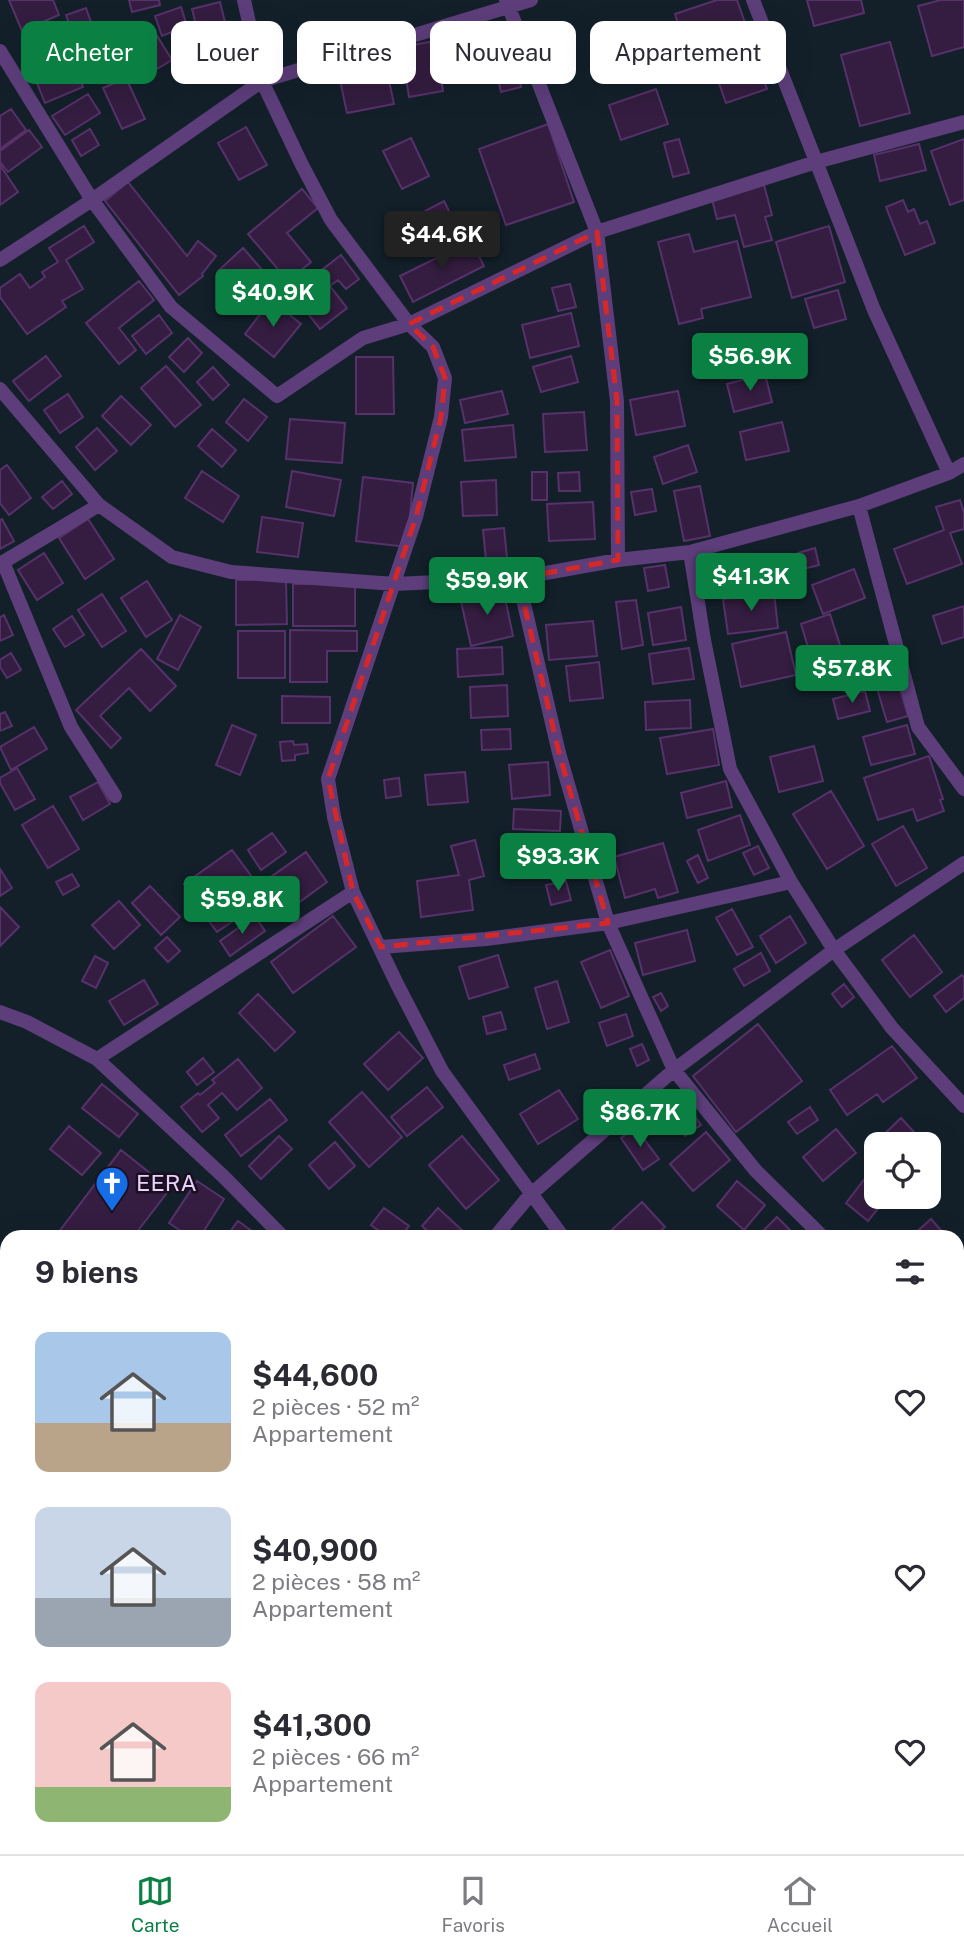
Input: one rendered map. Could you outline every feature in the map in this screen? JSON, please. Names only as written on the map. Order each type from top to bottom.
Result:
[{"type":"street","points":[[244,0],[249,21]]},
{"type":"street","points":[[283,74],[507,4],[531,0]]},
{"type":"street","points":[[753,0],[874,310],[949,473]]},
{"type":"street","points":[[507,4],[597,232],[617,401],[618,560]]},
{"type":"street","points":[[0,51],[92,200],[171,307],[277,396],[363,338],[409,324],[597,232],[816,162],[964,122]]},
{"type":"street","points":[[0,260],[92,200],[258,84]]},
{"type":"street","points":[[263,84],[331,220],[409,324],[433,347],[445,378],[441,417],[416,517],[328,779],[334,817],[353,892],[442,1071],[558,1230]]},
{"type":"street","points":[[0,389],[99,505],[172,556],[231,572],[395,584],[519,578],[618,560],[691,552],[859,506],[949,473],[964,464]]},
{"type":"street","points":[[99,505],[2,563],[71,727],[115,796]]},
{"type":"street","points":[[859,506],[918,727],[964,789]]},
{"type":"street","points":[[691,552],[704,640],[730,769],[791,882],[834,950],[892,1028],[964,1106]]},
{"type":"street","points":[[519,578],[559,752],[608,923],[674,1070],[756,1171],[816,1230]]},
{"type":"street","points":[[501,1230],[530,1195],[674,1070],[834,950],[964,863]]},
{"type":"street","points":[[381,947],[486,939],[608,923],[791,882]]},
{"type":"street","points":[[97,1059],[353,892]]},
{"type":"street","points":[[0,1012],[27,1022],[97,1059],[224,1177],[276,1230]]},
{"type":"highlighted area","points":[[597,232],[617,401],[618,560],[518,578],[559,753],[608,923],[381,947],[353,892],[328,779],[416,517],[441,417],[445,378],[433,347],[409,324]]},
{"type":"shaded area","points":[[0,0],[964,0],[964,1230],[0,1230]]},
{"type":"building","points":[[9,0],[53,0],[59,15],[45,21],[21,21],[21,29]]},
{"type":"building","points":[[129,0],[159,0],[160,5],[132,12]]},
{"type":"building","points":[[717,0],[737,0],[744,21],[677,21],[675,14]]},
{"type":"building","points":[[807,0],[861,0],[864,13],[814,26]]},
{"type":"building","points":[[941,0],[964,0],[964,47],[932,56],[918,6]]},
{"type":"building","points":[[220,2],[225,21],[195,21],[192,9]]},
{"type":"building","points":[[181,7],[185,21],[171,21],[171,32],[162,36],[155,16]]},
{"type":"building","points":[[86,8],[91,21],[68,21],[66,15]]},
{"type":"building","points":[[157,36],[171,58],[157,69]]},
{"type":"building","points":[[430,42],[430,84],[442,84],[443,91],[409,97],[407,84],[416,84],[416,44]]},
{"type":"building","points":[[890,42],[910,113],[860,126],[841,55]]},
{"type":"building","points":[[37,84],[82,84],[83,87],[45,103]]},
{"type":"building","points":[[112,84],[129,84],[145,119],[122,129],[103,88]]},
{"type":"building","points":[[341,84],[390,84],[394,104],[347,113]]},
{"type":"building","points":[[499,84],[520,84],[521,87],[501,92]]},
{"type":"building","points":[[719,84],[765,84],[767,89],[726,103]]},
{"type":"building","points":[[656,89],[668,124],[621,140],[609,105]]},
{"type":"building","points":[[88,94],[100,113],[65,135],[52,116]]},
{"type":"building","points":[[11,109],[26,130],[0,149],[0,116]]},
{"type":"building","points":[[548,124],[574,202],[506,225],[479,149]]},
{"type":"building","points":[[246,127],[267,165],[239,180],[218,143]]},
{"type":"building","points":[[90,129],[99,145],[81,156],[72,140]]},
{"type":"building","points":[[29,130],[42,147],[8,172],[0,162],[0,151]]},
{"type":"building","points":[[411,138],[429,176],[402,189],[383,151]]},
{"type":"building","points":[[679,139],[689,173],[673,177],[664,143]]},
{"type":"building","points":[[964,139],[964,200],[950,205],[931,151]]},
{"type":"building","points":[[919,144],[926,170],[880,181],[874,155]]},
{"type":"building","points":[[0,165],[18,192],[0,205]]},
{"type":"building","points":[[128,182],[187,256],[198,241],[216,256],[203,276],[179,295],[105,201]]},
{"type":"building","points":[[764,185],[772,215],[765,217],[772,240],[744,247],[735,215],[717,219],[712,199]]},
{"type":"building","points":[[302,189],[318,208],[287,233],[311,262],[288,281],[248,234]]},
{"type":"building","points":[[903,200],[908,212],[914,209],[920,224],[927,221],[935,243],[905,255],[886,207]]},
{"type":"building","points":[[444,201],[461,235],[422,255],[406,221]]},
{"type":"building","points":[[84,226],[94,242],[66,260],[83,289],[62,301],[66,307],[27,334],[0,297],[0,288],[20,274],[30,288],[45,277],[42,272],[58,262],[49,248]]},
{"type":"building","points":[[829,226],[845,282],[792,298],[776,242]]},
{"type":"building","points":[[689,234],[694,252],[737,241],[751,297],[701,309],[703,318],[679,324],[658,242]]},
{"type":"building","points":[[471,241],[484,266],[413,302],[400,276]]},
{"type":"building","points":[[243,248],[278,288],[253,311],[218,271]]},
{"type":"building","points":[[341,255],[359,279],[346,289],[338,280],[330,286],[347,308],[320,329],[292,293]]},
{"type":"building","points":[[139,281],[154,300],[119,328],[136,350],[119,364],[86,323]]},
{"type":"building","points":[[570,284],[576,307],[558,311],[552,288]]},
{"type":"building","points":[[838,290],[846,319],[814,328],[805,299]]},
{"type":"building","points":[[271,300],[301,324],[274,357],[245,334]]},
{"type":"building","points":[[571,313],[579,346],[530,358],[522,325]]},
{"type":"building","points":[[159,315],[172,333],[146,354],[132,336]]},
{"type":"building","points":[[188,338],[202,353],[184,372],[169,357]]},
{"type":"building","points":[[46,356],[61,376],[29,401],[13,381]]},
{"type":"building","points":[[571,356],[578,382],[541,392],[533,367]]},
{"type":"building","points":[[356,357],[393,357],[394,414],[356,414]]},
{"type":"building","points":[[166,366],[201,405],[175,427],[141,388]]},
{"type":"building","points":[[213,367],[229,385],[213,400],[197,382]]},
{"type":"building","points":[[765,374],[772,402],[734,412],[727,384]]},
{"type":"building","points":[[502,391],[508,414],[465,423],[460,400]]},
{"type":"building","points":[[678,391],[685,426],[636,435],[630,400]]},
{"type":"building","points":[[68,394],[83,417],[60,433],[44,410]]},
{"type":"building","points":[[121,396],[151,425],[131,445],[102,416]]},
{"type":"building","points":[[244,399],[267,417],[248,441],[226,422]]},
{"type":"building","points":[[584,412],[587,450],[545,452],[543,414]]},
{"type":"building","points":[[290,419],[345,423],[342,463],[286,459]]},
{"type":"building","points":[[782,422],[789,451],[746,460],[740,432]]},
{"type":"building","points":[[513,425],[516,457],[465,461],[462,430]]},
{"type":"building","points":[[97,428],[117,451],[95,470],[76,447]]},
{"type":"building","points":[[212,429],[236,450],[222,467],[198,446]]},
{"type":"building","points":[[688,445],[697,472],[663,484],[654,457]]},
{"type":"building","points":[[7,465],[31,498],[9,515],[0,503],[0,470]]},
{"type":"building","points":[[202,471],[239,496],[223,522],[185,498]]},
{"type":"building","points":[[292,471],[341,480],[334,516],[286,507]]},
{"type":"building","points":[[532,472],[547,472],[547,500],[532,500]]},
{"type":"building","points":[[579,472],[580,491],[559,491],[558,473]]},
{"type":"building","points":[[363,477],[413,483],[407,547],[356,541]]},
{"type":"building","points":[[496,480],[497,515],[463,516],[461,482]]},
{"type":"building","points":[[62,481],[72,494],[53,509],[42,497]]},
{"type":"building","points":[[700,486],[710,536],[684,541],[674,491]]},
{"type":"building","points":[[652,489],[656,511],[635,515],[631,492]]},
{"type":"building","points":[[960,500],[964,513],[964,529],[950,533],[962,564],[907,584],[894,549],[944,530],[936,507]]},
{"type":"building","points":[[593,502],[595,539],[549,541],[547,504]]},
{"type":"building","points":[[262,517],[303,523],[298,557],[257,552]]},
{"type":"building","points":[[2,519],[14,541],[0,549],[0,520]]},
{"type":"building","points":[[88,519],[114,559],[85,579],[59,538]]},
{"type":"building","points":[[504,528],[507,558],[486,560],[483,530]]},
{"type":"building","points":[[815,548],[819,565],[803,569],[798,553]]},
{"type":"building","points":[[44,553],[63,583],[37,600],[18,570]]},
{"type":"building","points":[[726,556],[732,584],[719,587],[713,559]]},
{"type":"building","points":[[665,565],[669,587],[648,591],[644,568]]},
{"type":"building","points":[[854,569],[865,598],[823,614],[812,585]]},
{"type":"building","points":[[236,580],[286,580],[287,624],[236,625]]},
{"type":"building","points":[[147,581],[172,620],[146,637],[121,598]]},
{"type":"building","points":[[293,584],[355,584],[355,626],[293,626]]},
{"type":"building","points":[[503,588],[513,636],[471,646],[460,597]]},
{"type":"building","points":[[774,593],[778,628],[728,634],[723,599]]},
{"type":"building","points":[[102,594],[126,631],[102,647],[78,610]]},
{"type":"building","points":[[636,600],[643,645],[622,649],[616,602]]},
{"type":"building","points":[[964,606],[964,637],[942,644],[933,616]]},
{"type":"building","points":[[681,607],[686,640],[653,645],[648,613]]},
{"type":"building","points":[[830,614],[847,667],[817,677],[801,624]]},
{"type":"building","points":[[4,615],[13,635],[0,641],[0,617]]},
{"type":"building","points":[[180,615],[201,627],[178,670],[157,659]]},
{"type":"building","points":[[72,616],[84,635],[65,647],[53,629]]},
{"type":"building","points":[[593,621],[597,656],[549,660],[546,625]]},
{"type":"building","points":[[290,630],[357,631],[357,651],[327,651],[327,682],[290,682]]},
{"type":"building","points":[[238,631],[285,631],[285,678],[238,678]]},
{"type":"building","points":[[786,632],[796,675],[741,687],[732,644]]},
{"type":"building","points":[[502,647],[503,674],[458,677],[457,649]]},
{"type":"building","points":[[689,648],[694,679],[653,684],[649,654]]},
{"type":"building","points":[[141,649],[176,686],[150,711],[129,688],[100,716],[121,738],[111,748],[76,710]]},
{"type":"building","points":[[888,650],[894,671],[855,681],[849,661]]},
{"type":"building","points":[[11,653],[21,670],[7,678],[0,667],[0,660]]},
{"type":"building","points":[[599,662],[603,698],[570,701],[566,666]]},
{"type":"building","points":[[897,679],[908,716],[887,722],[876,685]]},
{"type":"building","points":[[507,685],[508,716],[471,718],[470,687]]},
{"type":"building","points":[[865,691],[870,711],[838,719],[833,699]]},
{"type":"building","points":[[282,696],[330,697],[330,723],[282,723]]},
{"type":"building","points":[[690,700],[691,728],[646,730],[645,702]]},
{"type":"building","points":[[5,712],[12,726],[0,731],[0,714]]},
{"type":"building","points":[[232,725],[256,735],[240,775],[216,765]]},
{"type":"building","points":[[907,725],[915,754],[871,765],[863,737]]},
{"type":"building","points":[[34,727],[47,749],[11,770],[0,747]]},
{"type":"building","points":[[510,729],[511,749],[482,750],[481,730]]},
{"type":"building","points":[[713,729],[719,765],[667,774],[660,738]]},
{"type":"building","points":[[293,741],[294,745],[307,744],[308,753],[295,755],[295,760],[282,761],[280,742]]},
{"type":"building","points":[[814,746],[823,781],[779,792],[770,757]]},
{"type":"building","points":[[929,756],[943,799],[940,800],[944,811],[917,821],[913,809],[878,820],[864,778]]},
{"type":"building","points":[[548,762],[550,795],[512,799],[509,765]]},
{"type":"building","points":[[17,768],[35,799],[15,810],[0,783],[0,778]]},
{"type":"building","points":[[465,772],[468,802],[428,805],[425,775]]},
{"type":"building","points":[[399,778],[401,796],[386,798],[384,780]]},
{"type":"building","points":[[726,781],[732,807],[687,818],[681,793]]},
{"type":"building","points":[[98,782],[110,804],[83,820],[70,797]]},
{"type":"building","points":[[831,791],[864,846],[827,869],[793,814]]},
{"type":"building","points":[[53,806],[79,849],[48,868],[22,825]]},
{"type":"building","points":[[514,809],[561,811],[560,831],[513,829]]},
{"type":"building","points":[[740,815],[750,845],[708,861],[698,830]]},
{"type":"building","points":[[903,826],[927,868],[896,886],[872,844]]},
{"type":"building","points":[[272,833],[286,852],[261,870],[248,850]]},
{"type":"building","points":[[475,840],[484,876],[469,880],[473,910],[421,917],[417,881],[459,875],[451,846]]},
{"type":"building","points":[[560,841],[563,870],[520,873],[518,844]]},
{"type":"building","points":[[663,843],[678,892],[658,898],[655,889],[625,898],[614,857]]},
{"type":"building","points":[[758,846],[769,868],[754,875],[743,853]]},
{"type":"building","points":[[232,850],[252,877],[246,881],[256,896],[240,908],[230,893],[203,912],[184,884]]},
{"type":"building","points":[[306,852],[327,882],[290,909],[268,879]]},
{"type":"building","points":[[698,855],[708,878],[698,883],[687,861]]},
{"type":"building","points":[[0,869],[12,888],[0,896]]},
{"type":"building","points":[[72,874],[79,886],[63,895],[56,882]]},
{"type":"building","points":[[566,881],[571,900],[551,905],[546,885]]},
{"type":"building","points":[[150,886],[180,917],[161,935],[132,903]]},
{"type":"building","points":[[119,901],[140,925],[114,949],[92,925]]},
{"type":"building","points":[[222,904],[233,921],[217,932],[205,916]]},
{"type":"building","points":[[0,907],[19,927],[0,946]]},
{"type":"building","points":[[732,909],[753,947],[737,955],[716,918]]},
{"type":"building","points":[[255,916],[265,931],[230,956],[220,941]]},
{"type":"building","points":[[333,916],[356,947],[293,993],[271,962]]},
{"type":"building","points":[[790,916],[806,943],[776,963],[760,936]]},
{"type":"building","points":[[687,930],[695,961],[643,975],[635,943]]},
{"type":"building","points":[[914,935],[942,972],[910,997],[882,960]]},
{"type":"building","points":[[167,937],[180,951],[168,962],[155,948]]},
{"type":"building","points":[[610,950],[629,996],[601,1008],[581,962]]},
{"type":"building","points":[[761,953],[770,971],[744,986],[734,969]]},
{"type":"building","points":[[498,955],[508,987],[469,999],[459,967]]},
{"type":"building","points":[[95,956],[108,963],[96,988],[82,981]]},
{"type":"building","points":[[962,975],[964,998],[946,1012],[934,996]]},
{"type":"building","points":[[144,980],[158,1004],[124,1025],[109,1001]]},
{"type":"building","points":[[557,981],[569,1022],[547,1029],[535,988]]},
{"type":"building","points":[[844,984],[854,997],[842,1007],[832,994]]},
{"type":"building","points":[[661,993],[668,1006],[661,1011],[653,997]]},
{"type":"building","points":[[258,994],[295,1032],[275,1051],[239,1013]]},
{"type":"building","points":[[501,1012],[506,1029],[487,1034],[483,1017]]},
{"type":"building","points":[[626,1014],[633,1036],[607,1046],[599,1023]]},
{"type":"building","points":[[758,1024],[802,1081],[736,1132],[693,1076]]},
{"type":"building","points":[[399,1032],[423,1058],[388,1090],[364,1064]]},
{"type":"building","points":[[642,1044],[649,1060],[637,1066],[630,1049]]},
{"type":"building","points":[[892,1046],[917,1078],[883,1102],[877,1094],[847,1115],[830,1090]]},
{"type":"building","points":[[535,1054],[540,1069],[509,1080],[504,1065]]},
{"type":"building","points":[[203,1058],[214,1072],[197,1085],[187,1072]]},
{"type":"building","points":[[238,1059],[262,1088],[237,1110],[222,1093],[208,1105],[219,1118],[202,1132],[181,1107],[215,1083],[212,1080]]},
{"type":"building","points":[[102,1084],[138,1114],[119,1137],[82,1108]]},
{"type":"building","points":[[427,1087],[443,1107],[407,1136],[391,1117]]},
{"type":"building","points":[[559,1090],[578,1119],[538,1144],[520,1114]]},
{"type":"building","points":[[362,1092],[402,1137],[369,1167],[329,1122]]},
{"type":"building","points":[[679,1094],[701,1125],[685,1136],[663,1106]]},
{"type":"building","points":[[270,1099],[287,1120],[241,1156],[225,1135]]},
{"type":"building","points":[[810,1107],[818,1120],[797,1134],[788,1122]]},
{"type":"building","points":[[901,1118],[914,1132],[886,1132]]},
{"type":"building","points":[[69,1126],[101,1153],[82,1175],[50,1149]]},
{"type":"building","points":[[635,1127],[659,1159],[643,1170],[621,1138]]},
{"type":"building","points":[[836,1129],[856,1153],[823,1181],[803,1157]]},
{"type":"building","points":[[706,1132],[730,1160],[693,1191],[670,1164]]},
{"type":"building","points":[[279,1136],[292,1149],[261,1179],[249,1166]]},
{"type":"building","points":[[462,1136],[499,1180],[466,1209],[429,1165]]},
{"type":"building","points":[[335,1142],[355,1166],[329,1189],[309,1165]]},
{"type":"building","name":"EERA","points":[[121,1150],[170,1189],[138,1230],[60,1230]]},
{"type":"building","points":[[864,1180],[864,1209],[878,1209],[868,1221],[846,1203]]},
{"type":"building","points":[[197,1181],[224,1199],[204,1230],[180,1230],[169,1223]]},
{"type":"building","points":[[737,1181],[765,1205],[744,1230],[717,1206]]},
{"type":"building","points":[[642,1202],[665,1227],[661,1230],[612,1230]]},
{"type":"building","points":[[384,1208],[409,1226],[406,1230],[378,1230],[371,1225]]},
{"type":"building","points":[[438,1208],[462,1230],[426,1230],[422,1226]]},
{"type":"building","points":[[777,1217],[790,1230],[764,1230]]},
{"type":"building","points":[[931,1219],[941,1230],[919,1230]]},
{"type":"building","points":[[238,1221],[250,1230],[231,1230]]},
{"type":"place","name":"EERA","points":[[112,1213]]}]
